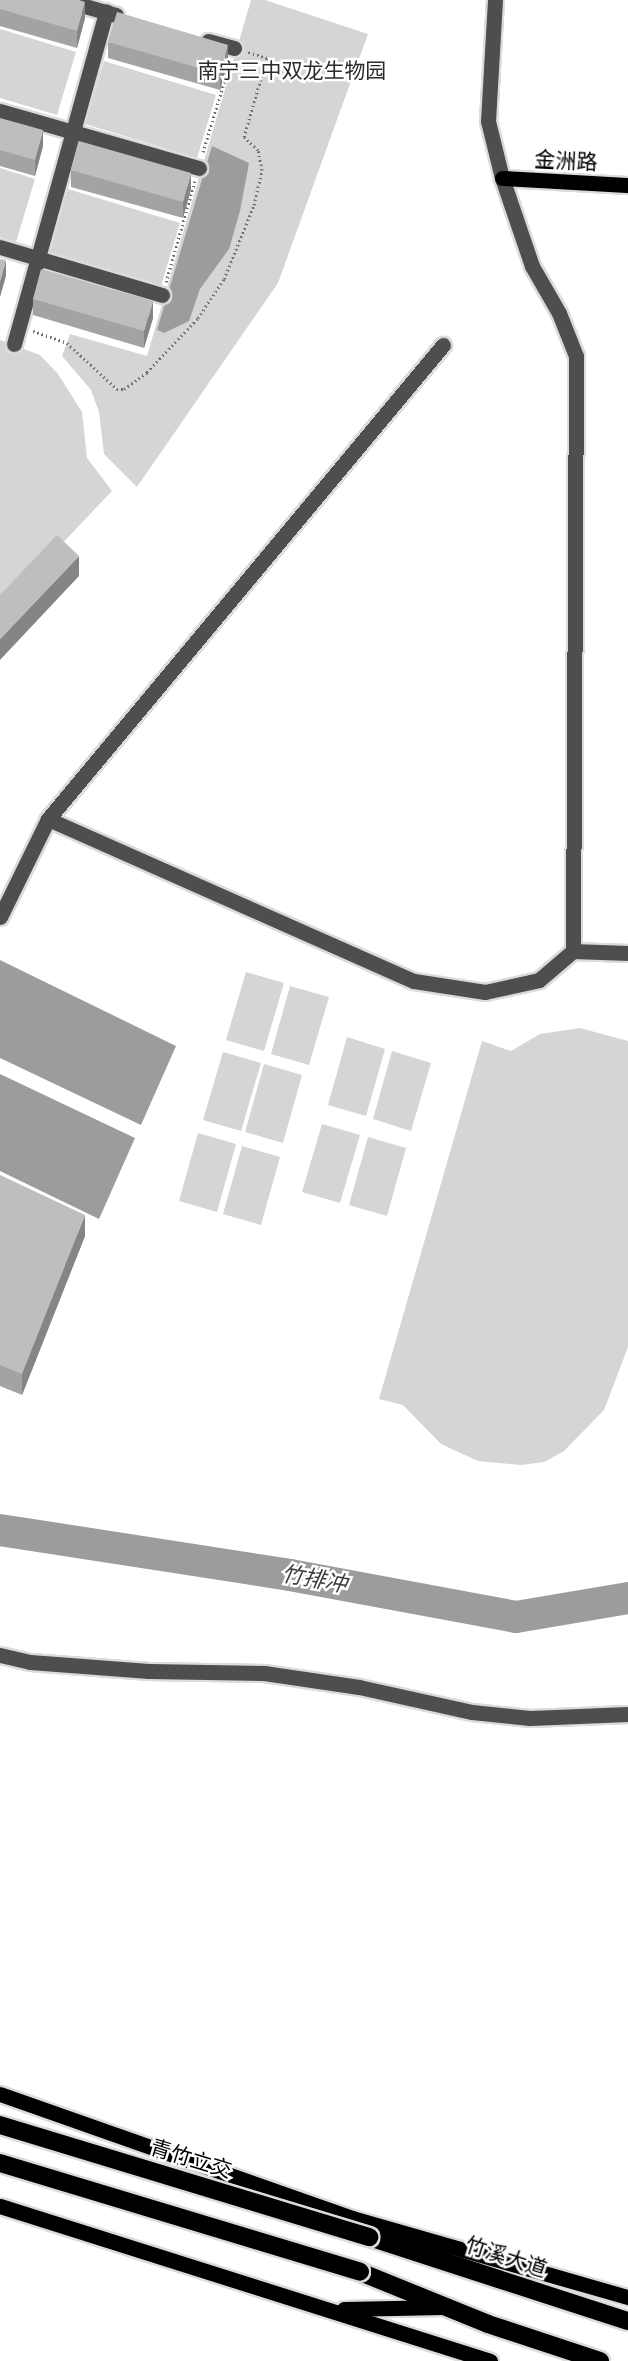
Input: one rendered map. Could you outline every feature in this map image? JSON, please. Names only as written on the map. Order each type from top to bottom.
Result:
[{"type":"highway","name":"青竹立交","points":[[0,2125],[369,2237]]},
{"type":"highway","points":[[0,2163],[360,2272],[446,2307],[600,2361]]},
{"type":"highway","name":"竹溪大道","points":[[369,2237],[628,2321]]},
{"type":"main road","name":"金洲路","points":[[501,178],[628,185]]},
{"type":"main road","points":[[0,2094],[352,2218],[502,2280]]},
{"type":"main road","points":[[0,2206],[332,2309],[490,2361]]},
{"type":"main road","points":[[352,2218],[628,2297]]},
{"type":"main road","points":[[332,2309],[446,2307]]},
{"type":"street","points":[[64,0],[128,18]]},
{"type":"street","points":[[495,0],[488,121],[501,178],[532,266],[559,313],[576,356],[573,951]]},
{"type":"street","points":[[14,344],[106,12]]},
{"type":"street","points":[[192,36],[234,48]]},
{"type":"street","points":[[0,111],[198,168]]},
{"type":"street","points":[[0,247],[162,295]]},
{"type":"street","points":[[0,917],[48,819],[443,345]]},
{"type":"street","points":[[48,819],[414,981],[485,992],[539,980],[573,951],[628,953]]},
{"type":"street","points":[[0,1655],[30,1662],[149,1671],[264,1673],[359,1687],[472,1712],[530,1719],[628,1714]]},
{"type":"path","points":[[19,326],[67,344],[117,389],[124,389],[147,372],[198,318],[224,279],[254,205],[262,170],[258,150],[244,137],[267,58],[234,48],[162,295]]},
{"type":"green space","name":"南宁三中双龙生物园","points":[[251,0],[265,0],[368,34],[278,283],[137,487],[104,454],[99,412],[91,390],[62,356],[70,334],[147,356]]},
{"type":"green space","points":[[0,29],[76,52],[57,115],[0,98]]},
{"type":"green space","points":[[104,61],[216,95],[197,158],[85,124]]},
{"type":"green space","points":[[0,168],[35,179],[16,242],[0,237]]},
{"type":"green space","points":[[68,189],[180,223],[161,286],[49,252]]},
{"type":"green space","points":[[0,340],[40,355],[58,374],[82,412],[87,458],[112,491],[0,609]]},
{"type":"green space","points":[[246,972],[284,983],[264,1051],[226,1040]]},
{"type":"green space","points":[[290,986],[329,997],[309,1065],[271,1054]]},
{"type":"green space","points":[[580,1028],[628,1041],[628,1347],[604,1410],[564,1451],[544,1462],[521,1465],[478,1461],[441,1444],[403,1405],[379,1399],[482,1041],[511,1051],[540,1034]]},
{"type":"green space","points":[[347,1037],[385,1049],[366,1116],[328,1105]]},
{"type":"green space","points":[[392,1051],[431,1063],[411,1131],[373,1119]]},
{"type":"green space","points":[[223,1052],[261,1063],[241,1131],[203,1120]]},
{"type":"green space","points":[[264,1064],[302,1075],[283,1143],[245,1132]]},
{"type":"green space","points":[[322,1124],[360,1135],[340,1203],[302,1192]]},
{"type":"green space","points":[[198,1133],[236,1144],[217,1212],[179,1201]]},
{"type":"green space","points":[[368,1137],[406,1148],[387,1216],[349,1205]]},
{"type":"green space","points":[[242,1146],[280,1157],[261,1225],[223,1214]]},
{"type":"shaded area","points":[[212,146],[249,163],[240,211],[229,249],[200,289],[189,321],[164,333],[157,330]]},
{"type":"shaded area","points":[[0,960],[176,1046],[141,1125],[0,1058]]},
{"type":"shaded area","points":[[0,1074],[135,1138],[99,1219],[0,1171]]},
{"type":"building","points":[[0,0],[79,0],[85,2],[77,31],[0,9]]},
{"type":"building","points":[[117,12],[228,45],[220,74],[108,42]]},
{"type":"building","points":[[0,118],[43,130],[35,160],[0,150]]},
{"type":"building","points":[[79,141],[191,173],[183,202],[71,170]]},
{"type":"building","points":[[0,259],[6,260],[0,281]]},
{"type":"building","points":[[41,269],[153,301],[144,331],[33,299]]},
{"type":"building","points":[[57,535],[79,556],[0,639],[0,595]]},
{"type":"building","points":[[0,1175],[85,1215],[22,1374],[0,1365]]},
{"type":"waterway","name":"竹排冲","points":[[0,1530],[290,1575],[516,1617],[628,1598]]}]
